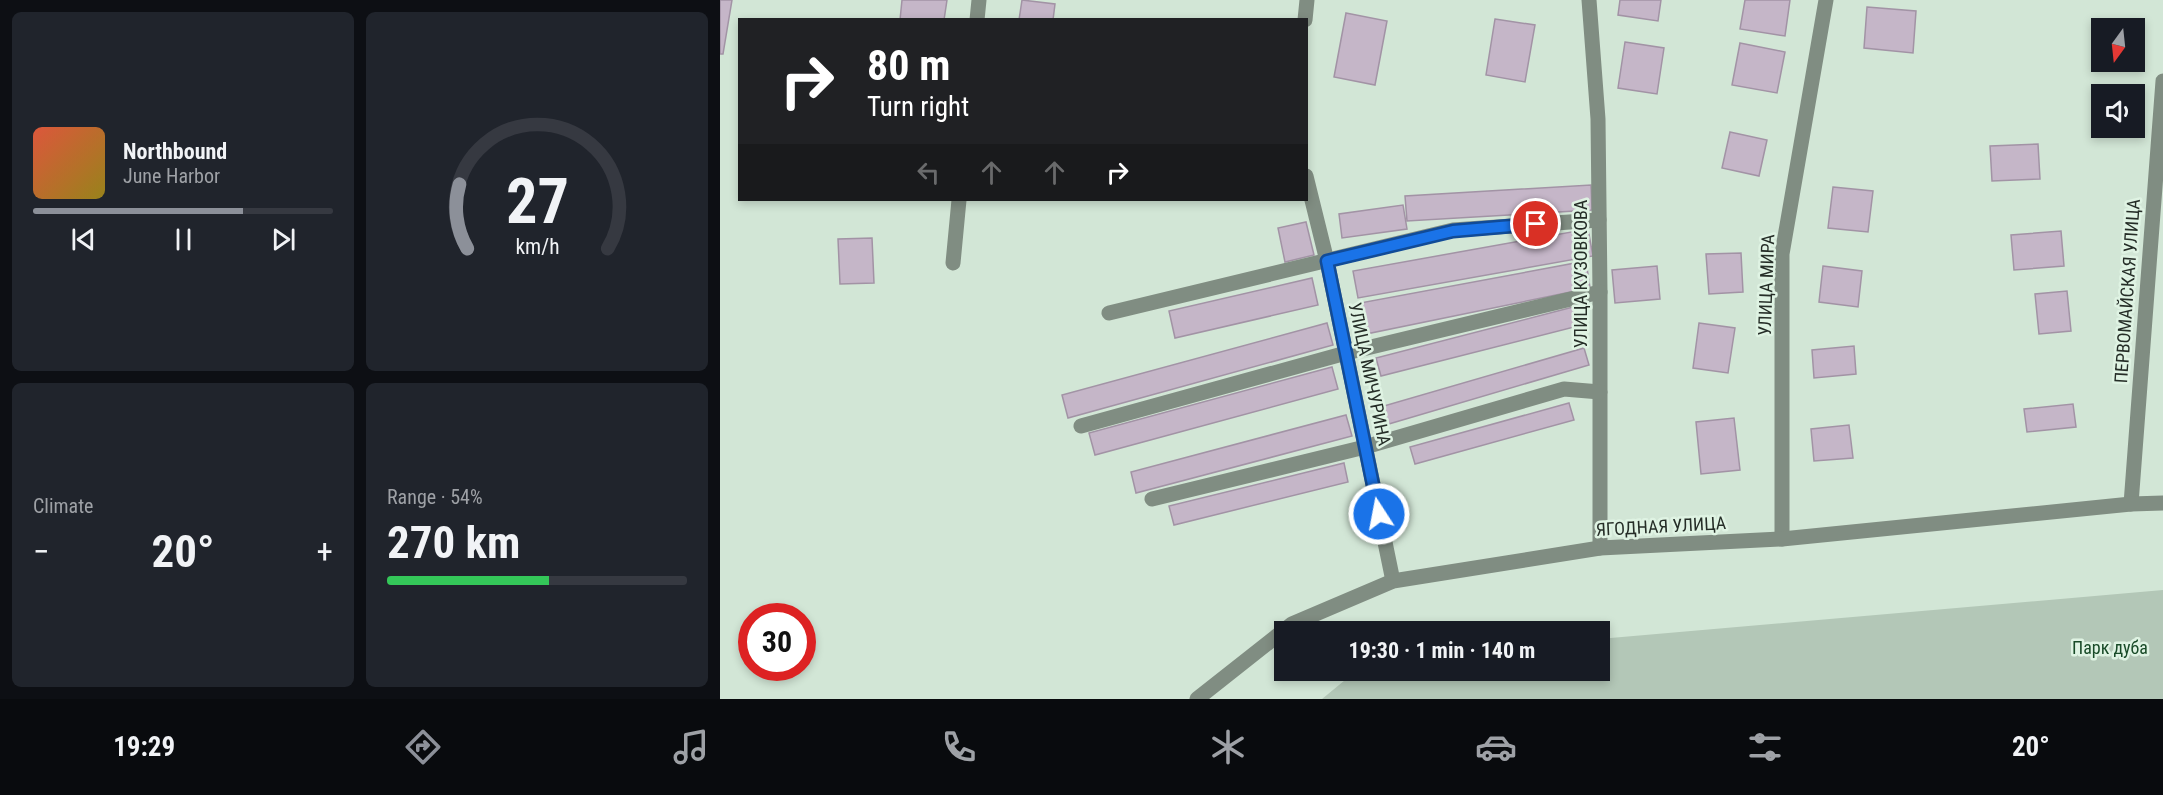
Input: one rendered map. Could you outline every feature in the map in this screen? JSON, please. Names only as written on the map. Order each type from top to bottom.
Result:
[{"type":"street","points":[[977,18],[978,0]]},
{"type":"street","points":[[1305,18],[1307,0]]},
{"type":"street","name":"УЛИЦА КУЗОВКОВА","points":[[1589,0],[1598,119],[1600,548]]},
{"type":"street","name":"УЛИЦА МИРА","points":[[1782,539],[1782,254],[1826,0]]},
{"type":"street","name":"ПЕРВОМАЙСКАЯ УЛИЦА","points":[[2131,504],[2163,81]]},
{"type":"street","name":"УЛИЦА МИЧУРИНА","points":[[1308,184],[1327,261],[1392,581]]},
{"type":"street","points":[[953,263],[959,201]]},
{"type":"street","points":[[1109,313],[1453,231],[1599,220]]},
{"type":"street","points":[[1082,426],[1346,353],[1600,292]]},
{"type":"street","points":[[1152,499],[1365,447],[1564,389],[1600,392]]},
{"type":"street","name":"ЯГОДНАЯ УЛИЦА","points":[[1197,699],[1292,624],[1392,581],[1600,548],[1782,539],[2131,504],[2163,503]]},
{"type":"green space","name":"Парк дуба","points":[[2163,590],[2163,699],[1322,699],[1344,681],[1610,681],[1610,638]]},
{"type":"building","points":[[720,0],[732,0],[723,54],[720,54]]},
{"type":"building","points":[[902,0],[947,0],[944,18],[900,18]]},
{"type":"building","points":[[1022,0],[1055,4],[1053,18],[1019,18]]},
{"type":"building","points":[[1620,0],[1661,0],[1658,21],[1618,15]]},
{"type":"building","points":[[1745,0],[1790,0],[1785,36],[1740,29]]},
{"type":"building","points":[[1867,7],[1916,11],[1913,53],[1864,48]]},
{"type":"building","points":[[1346,13],[1387,21],[1375,85],[1334,77]]},
{"type":"building","points":[[1495,19],[1535,25],[1525,82],[1486,75]]},
{"type":"building","points":[[1625,42],[1664,48],[1657,94],[1618,88]]},
{"type":"building","points":[[1740,43],[1785,52],[1777,93],[1732,85]]},
{"type":"building","points":[[1730,132],[1767,140],[1759,176],[1722,168]]},
{"type":"building","points":[[2038,144],[2040,179],[1992,181],[1990,146]]},
{"type":"building","points":[[1591,185],[1592,210],[1407,221],[1405,196]]},
{"type":"building","points":[[1833,187],[1873,191],[1868,232],[1828,228]]},
{"type":"building","points":[[1403,205],[1407,229],[1342,238],[1339,214]]},
{"type":"building","points":[[1306,222],[1314,255],[1285,262],[1278,228]]},
{"type":"building","points":[[1588,229],[1593,256],[1358,298],[1353,271]]},
{"type":"building","points":[[2061,231],[2064,266],[2014,270],[2011,235]]},
{"type":"building","points":[[872,238],[874,283],[840,284],[838,239]]},
{"type":"building","points":[[1741,253],[1743,292],[1709,294],[1706,254]]},
{"type":"building","points":[[1586,261],[1590,288],[1366,334],[1360,303]]},
{"type":"building","points":[[1657,266],[1660,299],[1615,303],[1612,270]]},
{"type":"building","points":[[1823,266],[1862,271],[1858,307],[1819,302]]},
{"type":"building","points":[[1312,278],[1318,305],[1175,338],[1169,311]]},
{"type":"building","points":[[2067,291],[2071,331],[2039,334],[2035,294]]},
{"type":"building","points":[[1577,306],[1582,325],[1381,376],[1376,358]]},
{"type":"building","points":[[1327,323],[1333,345],[1068,418],[1062,395]]},
{"type":"building","points":[[1699,323],[1735,328],[1728,373],[1693,368]]},
{"type":"building","points":[[1854,346],[1856,374],[1814,378],[1812,350]]},
{"type":"building","points":[[1584,348],[1589,365],[1382,426],[1377,408]]},
{"type":"building","points":[[1332,367],[1338,389],[1095,455],[1089,433]]},
{"type":"building","points":[[1569,403],[1574,420],[1415,464],[1410,447]]},
{"type":"building","points":[[2073,404],[2076,427],[2027,432],[2024,409]]},
{"type":"building","points":[[1346,415],[1352,436],[1136,493],[1131,472]]},
{"type":"building","points":[[1734,418],[1740,470],[1701,474],[1696,422]]},
{"type":"building","points":[[1849,425],[1853,458],[1814,461],[1811,429]]},
{"type":"building","points":[[1344,463],[1348,482],[1174,525],[1169,506]]},
{"type":"route","points":[[1379,514],[1327,261],[1453,231],[1536,224]]}]
